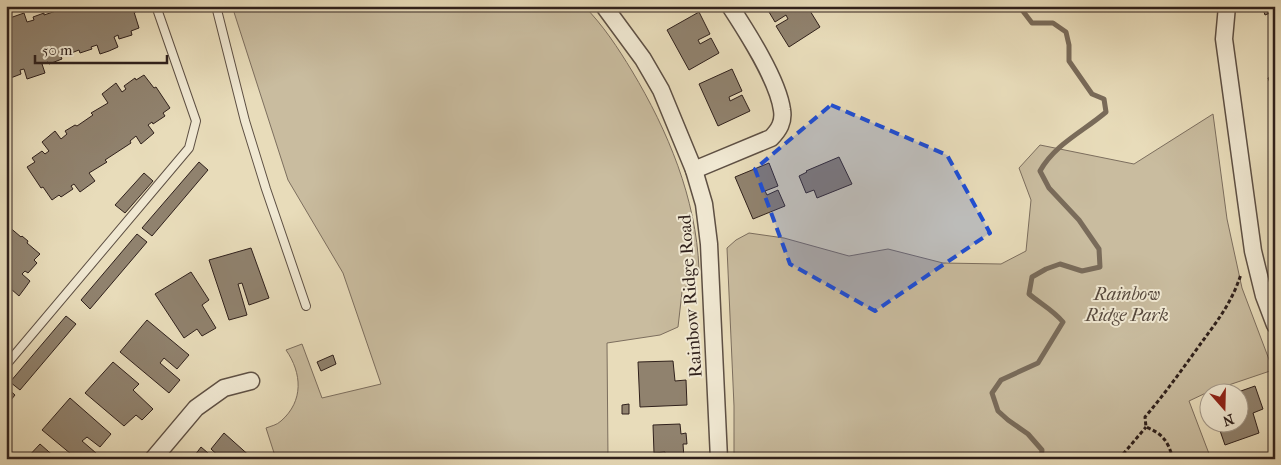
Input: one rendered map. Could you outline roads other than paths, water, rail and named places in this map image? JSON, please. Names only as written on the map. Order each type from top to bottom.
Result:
[{"type":"street","name":"Rainbow Ridge Road","points":[[604,6],[643,60],[661,90],[694,170],[704,204],[709,244],[719,459]]},
{"type":"street","points":[[694,170],[771,138],[780,128],[782,111],[776,89],[755,47],[730,6]]},
{"type":"street","points":[[1226,6],[1224,39],[1253,250],[1264,296],[1275,325]]},
{"type":"street","points":[[153,459],[196,408],[224,388],[251,381]]},
{"type":"lane","points":[[6,365],[190,148],[196,121],[156,6]]},
{"type":"lane","points":[[216,6],[245,121],[306,306]]},
{"type":"waterway","points":[[1019,6],[1032,23],[1053,23],[1066,32],[1069,45],[1069,61],[1092,94],[1104,99],[1106,112],[1062,145],[1046,161],[1040,171],[1049,188],[1079,220],[1099,249],[1100,267],[1082,271],[1060,264],[1032,277],[1029,294],[1063,322],[1038,363],[1001,380],[992,393],[998,411],[1028,434],[1042,450],[1041,459]]},
{"type":"park label","name":"Rainbow Ridge Park","points":[[1127,304]]}]
